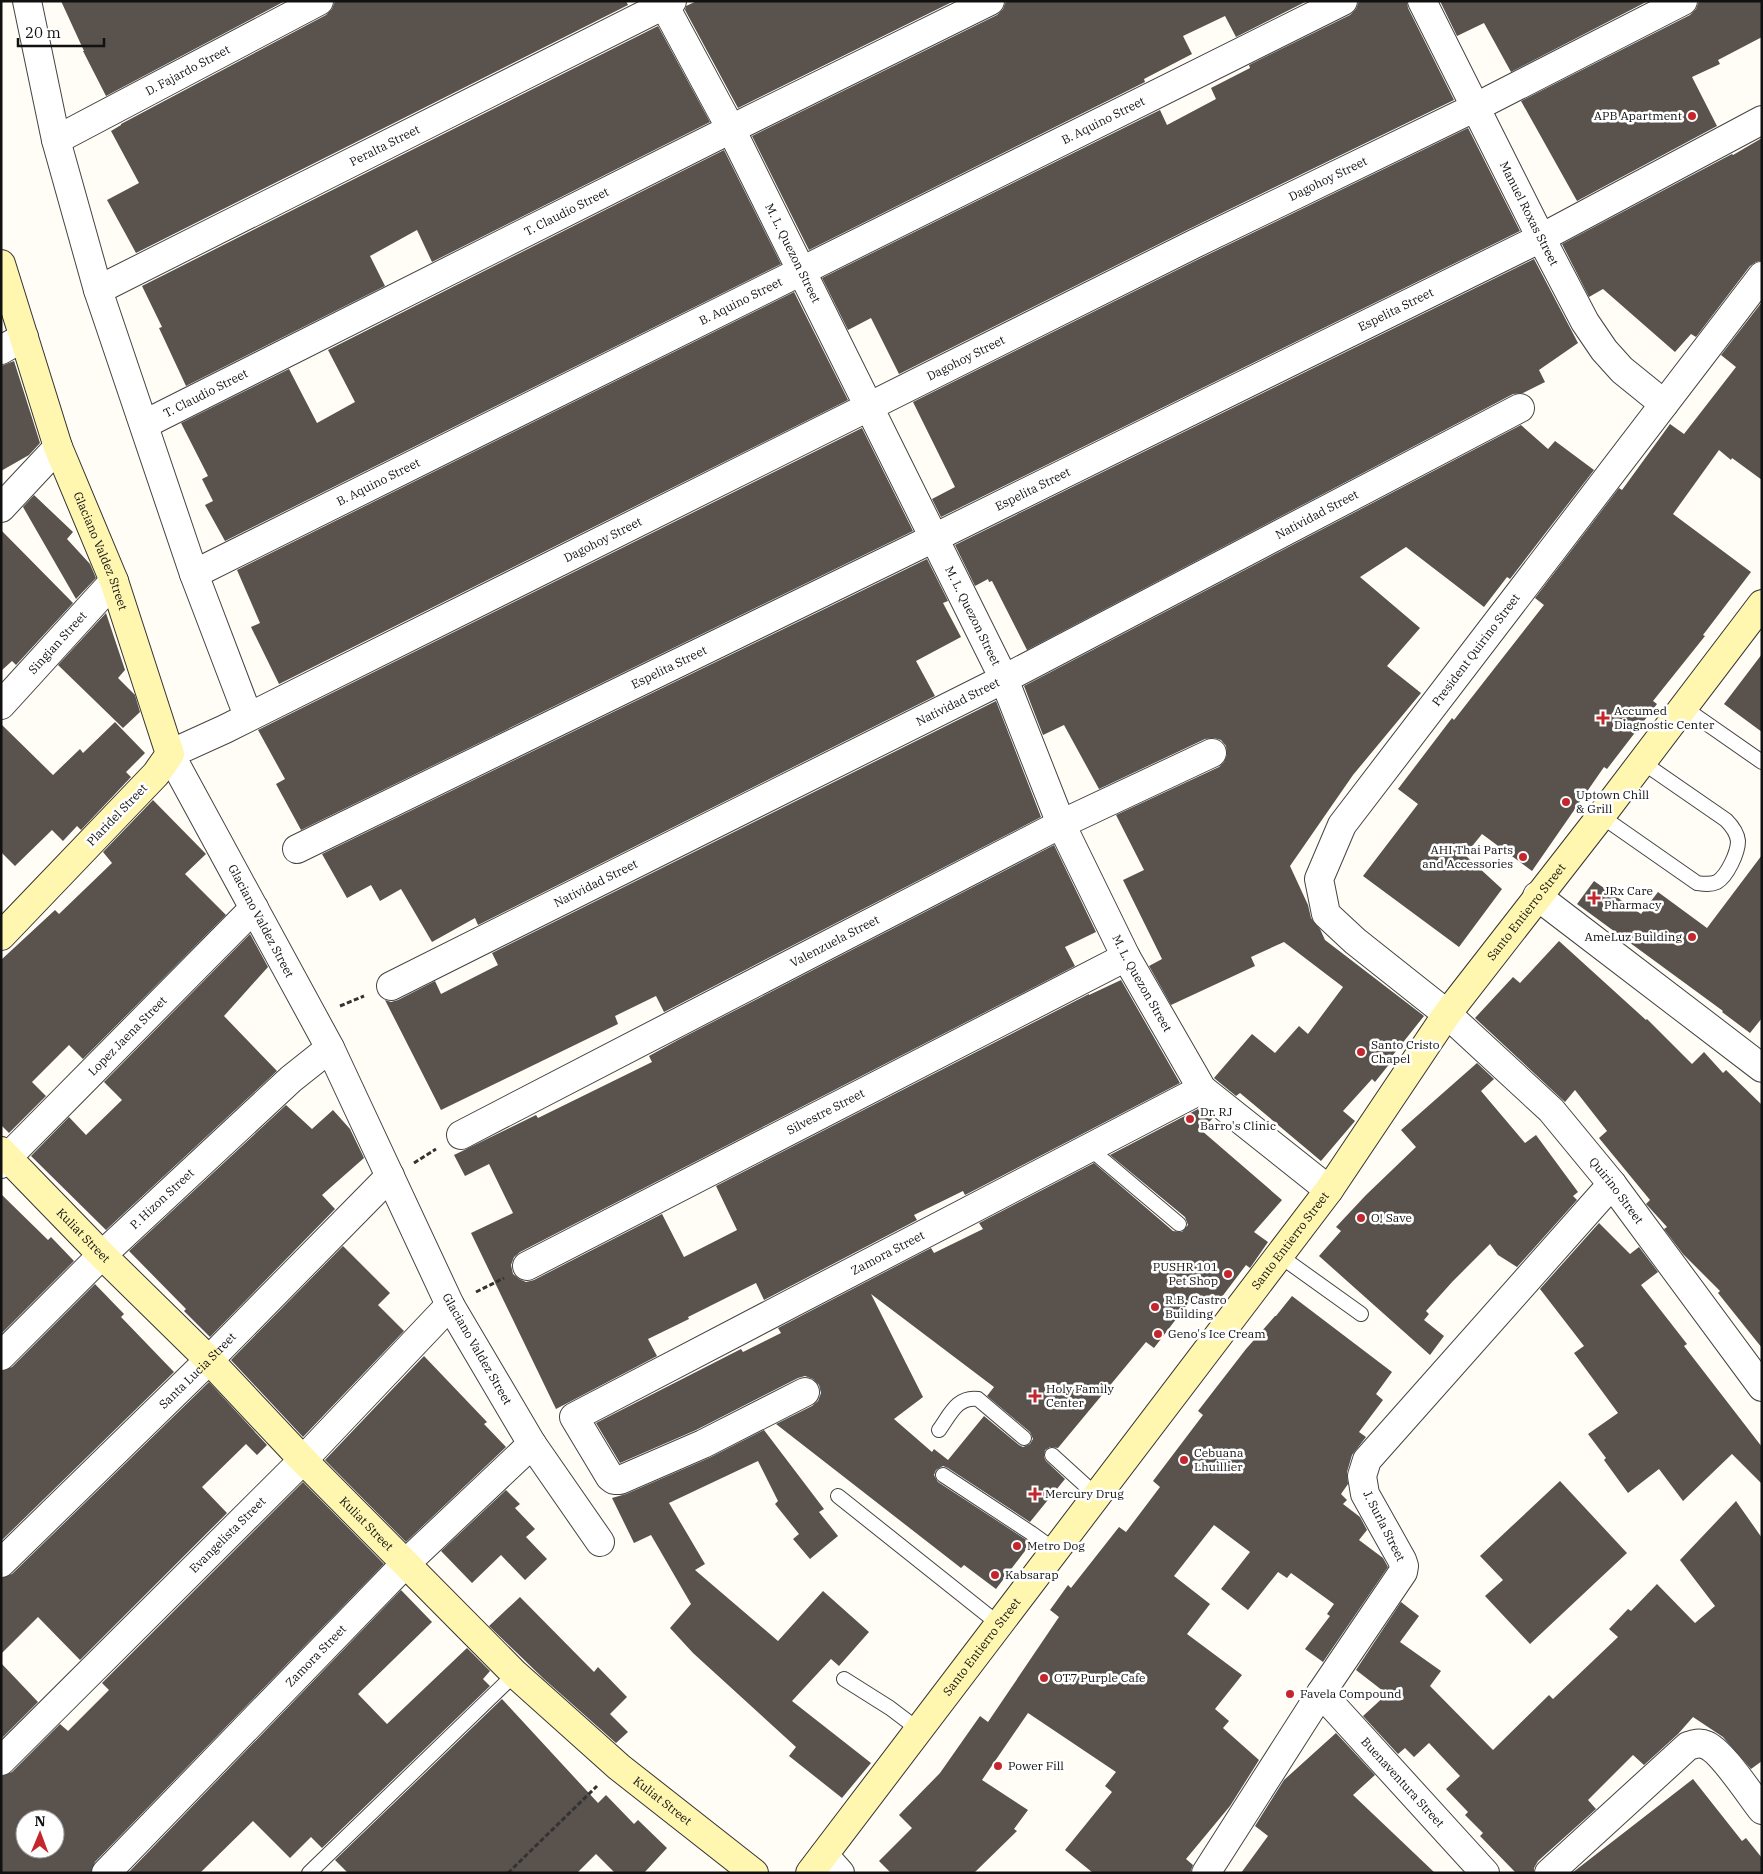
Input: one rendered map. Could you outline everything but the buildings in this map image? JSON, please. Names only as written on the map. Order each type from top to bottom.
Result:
[{"type":"street","points":[[27,1],[56,140],[98,290],[194,574],[248,716]]},
{"type":"street","name":"D. Fajardo Street","points":[[56,140],[319,1]]},
{"type":"street","name":"T. Claudio Street","points":[[144,424],[990,1]]},
{"type":"street","name":"B. Aquino Street","points":[[194,574],[1342,1]]},
{"type":"street","name":"Manuel Roxas Street","points":[[1422,1],[1540,238],[1585,322],[1604,350],[1622,370],[1664,404]]},
{"type":"street","name":"Dagohoy Street","points":[[248,716],[1194,244],[1476,107],[1683,1]]},
{"type":"street","name":"M. L. Quezon Street","points":[[666,3],[731,129],[1004,679],[1061,824],[1126,957],[1202,1089],[1329,1190]]},
{"type":"street","name":"Peralta Street","points":[[98,290],[666,3]]},
{"type":"street","name":"Espelita Street","points":[[298,848],[934,538],[1540,238],[1762,120]]},
{"type":"street","name":"Glaciano Valdez Street","points":[[1,264],[12,344],[58,447],[114,582],[170,754],[330,1048],[450,1306],[532,1444],[600,1542]]},
{"type":"street","name":"President Quirino Street","points":[[1447,1014],[1355,941],[1326,914],[1319,879],[1342,825],[1762,276]]},
{"type":"street","name":"Natividad Street","points":[[390,986],[1004,679],[1520,408]]},
{"type":"street","points":[[1,508],[58,447]]},
{"type":"street","name":"Singian Street","points":[[1,705],[114,582]]},
{"type":"street","name":"Santo Entierro Street","points":[[825,1867],[919,1730],[1329,1190],[1447,1014],[1762,604]]},
{"type":"street","name":"Plaridel Street","points":[[1,936],[156,774],[170,754],[248,716]]},
{"type":"street","name":"Valenzuela Street","points":[[461,1135],[1061,824],[1212,753]]},
{"type":"street","points":[[1537,896],[1762,1068]]},
{"type":"street","name":"Lopez Jaena Street","points":[[4,1157],[254,908]]},
{"type":"street","name":"Silvestre Street","points":[[526,1266],[1126,957]]},
{"type":"street","name":"Quirino Street","points":[[1447,1014],[1551,1110],[1612,1184],[1762,1387]]},
{"type":"street","name":"P. Hizon Street","points":[[1,1356],[102,1254],[291,1079],[330,1048]]},
{"type":"street","name":"Zamora Street","points":[[805,1392],[703,1444],[636,1475],[620,1480],[614,1480],[610,1477],[574,1417],[1202,1089]]},
{"type":"street","name":"Kuliat Street","points":[[4,1157],[209,1360],[302,1460],[515,1674],[619,1767],[754,1873]]},
{"type":"street","name":"Santa Lucia Street","points":[[1,1563],[209,1360],[390,1176]]},
{"type":"street","name":"J. Surla Street","points":[[1206,1873],[1321,1693],[1403,1572],[1404,1566],[1365,1494],[1362,1476],[1367,1460],[1612,1184]]},
{"type":"street","name":"Evangelista Street","points":[[1,1761],[302,1460],[450,1306]]},
{"type":"street","name":"Zamora Street","points":[[106,1873],[405,1564],[532,1444]]},
{"type":"street","name":"Buenaventura Street","points":[[1321,1693],[1485,1873]]},
{"type":"street","points":[[1549,1873],[1688,1746],[1696,1743],[1705,1744],[1719,1754],[1762,1810]]},
{"type":"lane","points":[[1683,707],[1762,762]]},
{"type":"lane","points":[[1601,816],[1697,883],[1708,885],[1718,882],[1732,863],[1738,839],[1734,829],[1726,820],[1642,762]]},
{"type":"lane","points":[[1089,1148],[1179,1224]]},
{"type":"lane","points":[[1280,1256],[1361,1314]]},
{"type":"lane","points":[[939,1430],[958,1403],[969,1398],[978,1399],[1024,1438]]},
{"type":"lane","points":[[1052,1455],[1097,1496]]},
{"type":"lane","points":[[943,1475],[1056,1551]]},
{"type":"lane","points":[[838,1496],[1000,1625]]},
{"type":"lane","points":[[309,1873],[515,1674]]},
{"type":"lane","points":[[844,1679],[890,1708],[919,1730]]},
{"type":"path","points":[[312,1017],[390,986]]},
{"type":"path","points":[[390,1176],[461,1135]]},
{"type":"path","points":[[450,1306],[526,1266]]},
{"type":"path","points":[[508,1873],[619,1767]]},
{"type":"place","name":"APB Apartment","points":[[1692,116]]},
{"type":"place","name":"Accumed Diagnostic Center","points":[[1603,718]]},
{"type":"place","name":"Uptown Chill & Grill","points":[[1566,802]]},
{"type":"place","name":"AHI Thai Parts and Accessories","points":[[1523,857]]},
{"type":"place","name":"JRx Care Pharmacy","points":[[1594,898]]},
{"type":"place","name":"AmeLuz Building","points":[[1692,937]]},
{"type":"place","name":"Santo Cristo Chapel","points":[[1361,1052]]},
{"type":"place","name":"Dr. RJ Barro's Clinic","points":[[1190,1119]]},
{"type":"place","name":"O! Save","points":[[1361,1218]]},
{"type":"place","name":"PUSHR 101 Pet Shop","points":[[1228,1274]]},
{"type":"place","name":"R.B. Castro Building","points":[[1155,1307]]},
{"type":"place","name":"Geno's Ice Cream","points":[[1158,1334]]},
{"type":"place","name":"Holy Family Center","points":[[1035,1396]]},
{"type":"place","name":"Cebuana Lhuillier","points":[[1184,1460]]},
{"type":"place","name":"Mercury Drug","points":[[1035,1494]]},
{"type":"place","name":"Metro Dog","points":[[1017,1546]]},
{"type":"place","name":"Kabsarap","points":[[995,1575]]},
{"type":"place","name":"OT7 Purple Cafe","points":[[1044,1678]]},
{"type":"place","name":"Favela Compound","points":[[1290,1694]]},
{"type":"place","name":"Power Fill","points":[[998,1766]]}]
